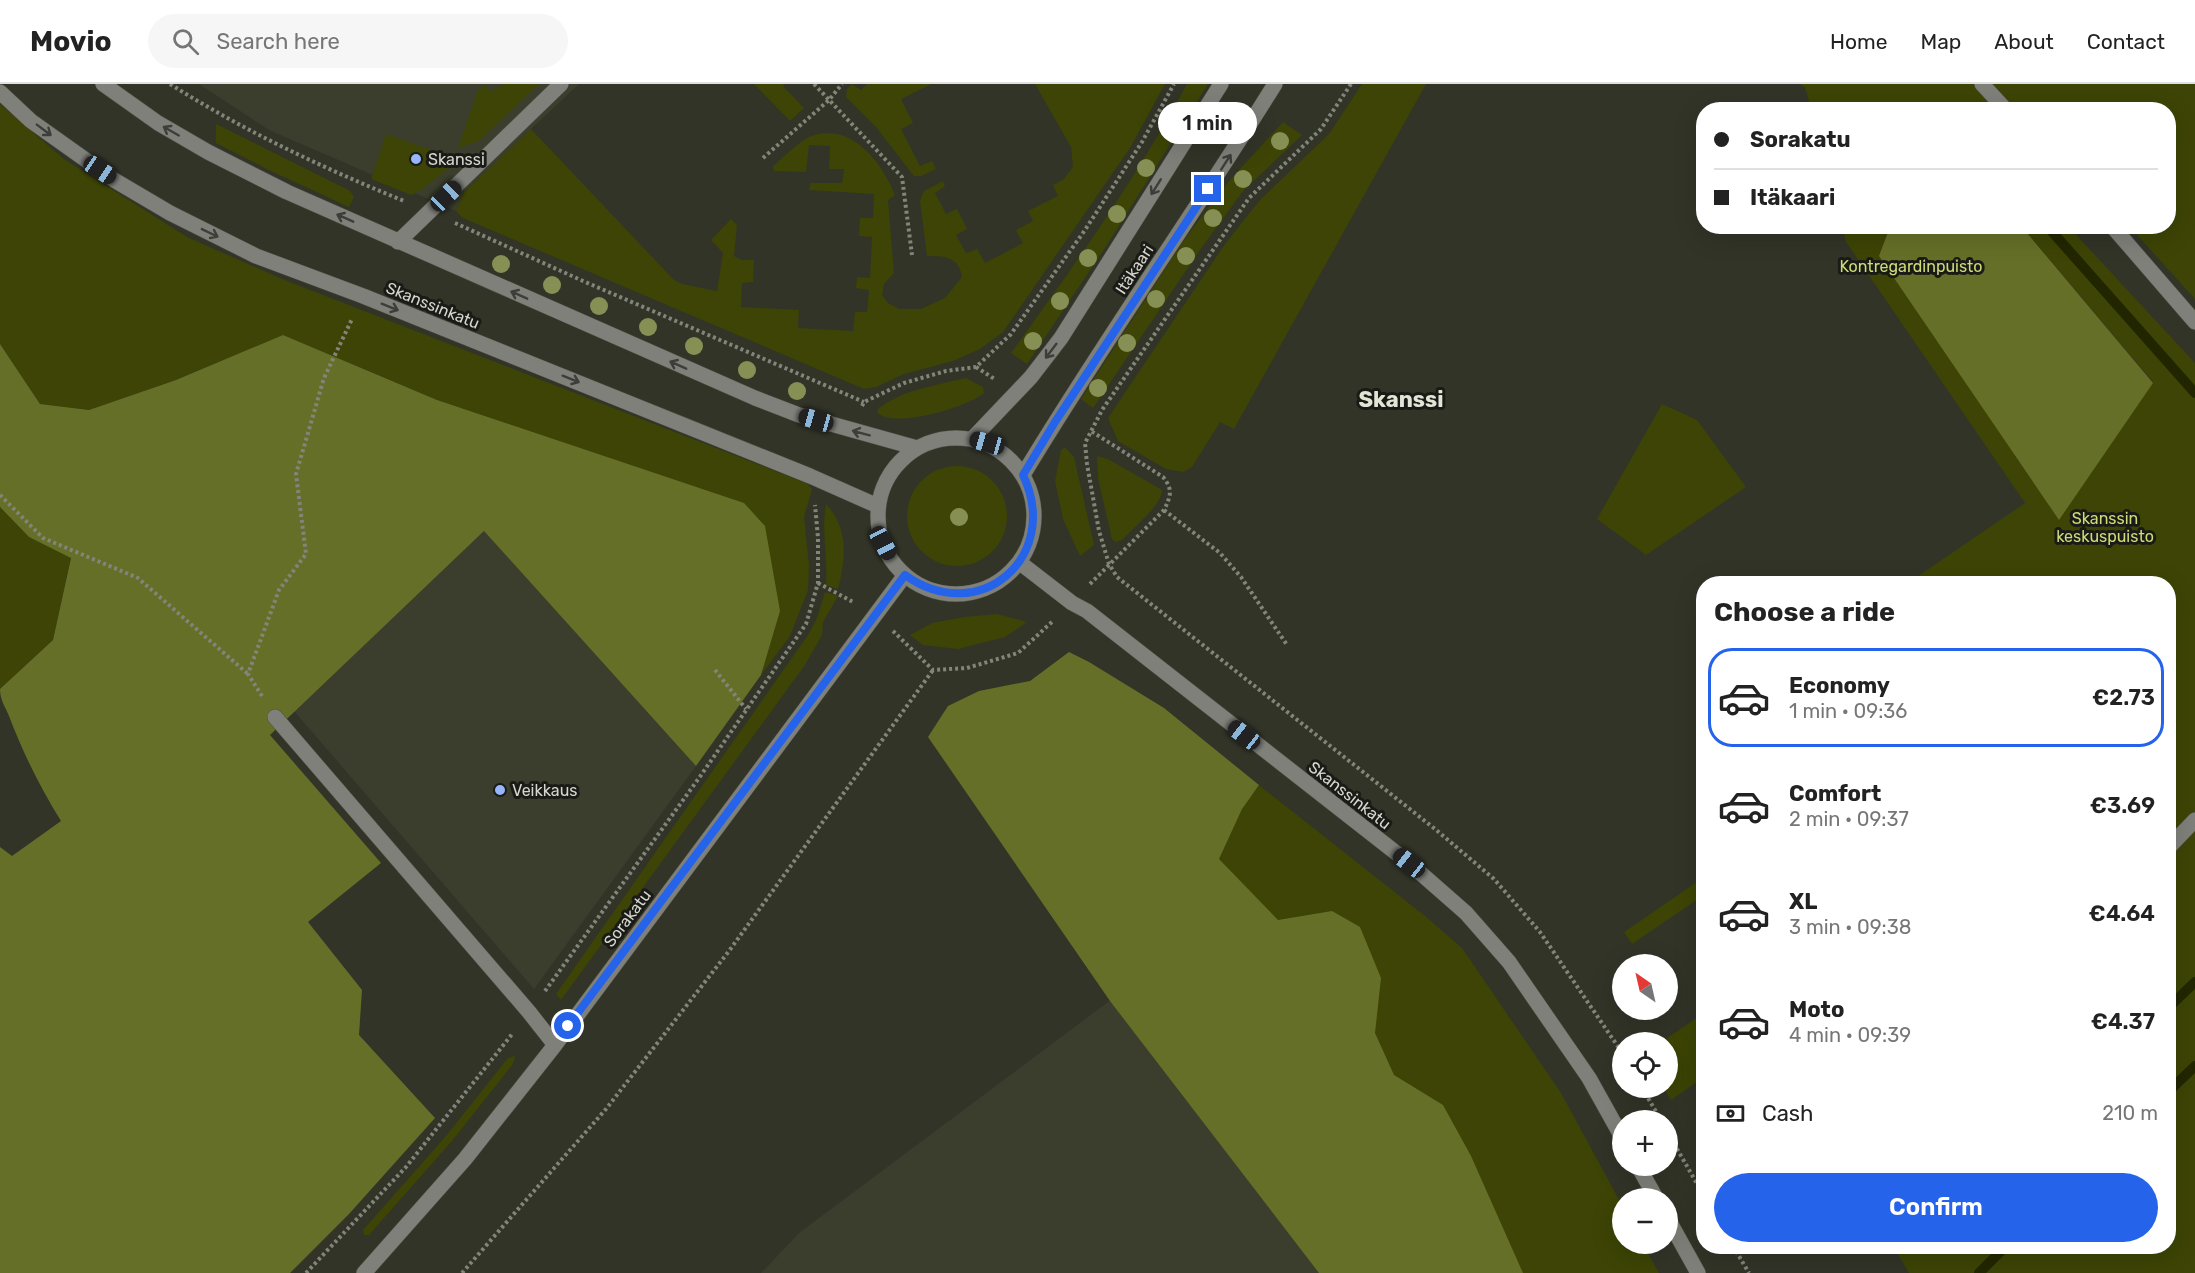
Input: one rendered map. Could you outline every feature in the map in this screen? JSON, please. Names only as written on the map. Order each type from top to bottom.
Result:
[{"type":"street","points":[[103,84],[158,123],[208,152],[287,192],[398,242],[755,398],[800,415],[917,448]]},
{"type":"street","points":[[398,242],[561,84]]},
{"type":"street","name":"Itäkaari","points":[[972,439],[1031,377],[1061,338],[1221,84]]},
{"type":"street","name":"Itäkaari","points":[[1023,475],[1055,422],[1275,84]]},
{"type":"street","points":[[1982,84],[1999,102]]},
{"type":"street","name":"Skanssinkatu","points":[[0,92],[31,121],[114,180],[170,213],[256,256],[363,296],[825,481],[878,506]]},
{"type":"street","points":[[2119,234],[2195,322]]},
{"type":"street","points":[[943,438],[972,439],[987,443],[1001,452],[1014,462],[1023,475],[1031,491],[1034,509],[1034,526],[1030,543],[1019,562],[998,582],[983,590],[950,594],[934,591],[905,575],[892,561],[883,543],[878,525],[878,506],[883,488],[891,473],[917,448],[943,438]]},
{"type":"street","name":"Skanssinkatu","points":[[1019,562],[1072,603],[1087,611],[1409,863],[1466,914],[1509,962],[1589,1078],[1612,1119]]},
{"type":"street","name":"Sorakatu","points":[[364,1273],[465,1159],[555,1045],[905,575]]},
{"type":"street","points":[[275,717],[555,1045]]},
{"type":"street","points":[[2176,839],[2195,819]]},
{"type":"street","points":[[1678,1238],[1698,1273]]},
{"type":"path","points":[[170,84],[233,123],[359,183],[864,402]]},
{"type":"path","points":[[814,84],[902,177],[912,255]]},
{"type":"path","points":[[763,158],[829,100],[842,84]]},
{"type":"path","points":[[850,430],[864,402],[904,383],[946,371],[976,367],[1011,334],[1085,230],[1142,142],[1174,84]]},
{"type":"path","points":[[1350,84],[1321,129],[1249,198],[1102,410],[1085,443],[1099,531],[1109,564],[1117,577],[1435,829],[1494,879],[1540,932],[1612,1038]]},
{"type":"path","points":[[248,674],[279,590],[306,554],[296,474],[324,378],[363,296]]},
{"type":"path","points":[[818,583],[876,614],[933,670],[967,668],[1018,652],[1072,603],[1164,510],[1171,496],[1170,485],[1163,477],[1091,431]]},
{"type":"path","points":[[306,1273],[406,1167],[529,1012],[806,624],[818,583],[815,501],[825,481]]},
{"type":"path","points":[[0,495],[43,538],[138,578],[248,674],[275,717]]},
{"type":"path","points":[[1164,510],[1220,554],[1240,577],[1287,645]]},
{"type":"path","points":[[715,670],[746,710]]},
{"type":"path","points":[[462,1273],[613,1100],[729,951],[933,670]]},
{"type":"path","points":[[1678,1150],[1696,1182]]},
{"type":"path","points":[[1738,1254],[1749,1273]]},
{"type":"shaded area","name":"Skanssi","points":[[199,84],[579,84],[464,192],[456,211],[269,130]]},
{"type":"shaded area","points":[[484,531],[696,766],[534,989],[294,711]]},
{"type":"shaded area","points":[[1132,984],[1349,1273],[761,1273],[799,1233]]},
{"type":"green space","points":[[504,84],[539,84],[479,141],[458,148],[478,90],[486,85],[490,92]]},
{"type":"green space","points":[[754,84],[785,84],[783,86],[804,108],[790,121]]},
{"type":"green space","points":[[852,84],[861,90],[867,84],[931,84],[901,99],[913,123],[901,129],[920,166],[932,161],[936,169],[921,176],[914,176],[876,127],[846,97],[847,89]]},
{"type":"green space","points":[[1035,84],[1165,84],[1130,148],[1003,332],[980,349],[953,361],[904,374],[876,387],[864,389],[463,218],[456,211],[464,192],[531,129],[674,280],[682,284],[717,291],[723,253],[711,240],[731,219],[737,225],[734,256],[742,260],[754,260],[753,282],[742,283],[741,307],[799,310],[798,328],[853,331],[855,312],[867,312],[869,290],[856,288],[857,277],[870,278],[872,237],[859,236],[860,218],[873,218],[874,194],[809,190],[810,183],[842,183],[844,169],[829,169],[830,146],[809,145],[806,172],[774,171],[773,166],[804,140],[824,133],[838,134],[862,147],[882,170],[895,195],[888,200],[894,273],[884,284],[882,295],[888,303],[899,309],[921,309],[945,298],[962,277],[958,265],[950,259],[927,256],[920,201],[924,191],[943,181],[945,186],[935,193],[946,214],[957,209],[967,229],[956,235],[966,253],[977,249],[985,263],[1023,243],[1016,230],[1033,221],[1028,211],[1058,196],[1053,185],[1063,180],[1073,167],[1071,147]]},
{"type":"green space","points":[[1187,84],[1208,84],[1105,248],[1027,364],[1011,353],[1126,188]]},
{"type":"green space","points":[[1362,84],[1426,84],[1234,429],[1220,422],[1192,467],[1183,472],[1166,469],[1118,441],[1108,418],[1225,244],[1260,200],[1329,134]]},
{"type":"green space","points":[[1800,84],[2195,84],[2195,299],[2136,234],[2176,234],[2176,102],[1809,102],[1805,87]]},
{"type":"green space","points":[[0,104],[64,159],[187,237],[282,279],[808,484],[812,489],[804,517],[809,565],[808,590],[790,636],[761,675],[780,610],[437,400],[283,335],[176,380],[89,410],[40,404],[0,344]]},
{"type":"green space","points":[[1283,122],[1302,135],[1243,191],[1200,250],[1093,408],[1081,399],[1184,240],[1229,181]]},
{"type":"green space","points":[[216,124],[350,191],[354,197],[349,207],[216,143]]},
{"type":"green space","points":[[386,134],[460,160],[411,195],[371,179]]},
{"type":"green space","points":[[1844,234],[1989,234],[2107,449],[2153,382],[2028,234],[2075,234],[2195,363],[2195,1273],[1909,1273],[1898,1254],[2176,1254],[2176,576],[1918,576],[2025,503],[1846,242]]},
{"type":"green space","name":"Kontregardinpuisto","points":[[1887,234],[2028,234],[2153,383],[2059,520],[1879,256]]},
{"type":"green space","points":[[283,335],[437,400],[744,503],[765,526],[780,611],[761,675],[696,766],[484,531],[270,735],[381,863],[308,922],[362,990],[359,1035],[435,1118],[349,1214],[290,1273],[0,1273],[0,847],[12,856],[61,821],[26,757],[3,703],[0,689],[53,640],[71,558],[29,537],[0,507],[0,344],[40,404],[89,410],[176,380]]},
{"type":"green space","points":[[966,378],[983,387],[984,393],[947,410],[913,418],[885,417],[877,412],[887,402],[897,397]]},
{"type":"green space","points":[[1662,404],[1697,420],[1746,487],[1646,555],[1597,519]]},
{"type":"green space","points":[[1065,447],[1074,457],[1094,545],[1080,556],[1063,519],[1055,481],[1061,450]]},
{"type":"green space","points":[[1097,456],[1108,459],[1162,490],[1161,496],[1146,516],[1122,540],[1116,542],[1112,539],[1098,478]]},
{"type":"green space","points":[[957,466],[976,470],[993,480],[1003,497],[1007,516],[1003,535],[993,552],[976,562],[957,566],[938,562],[921,552],[911,535],[907,516],[911,497],[921,480],[938,470]]},
{"type":"green space","points":[[826,504],[839,523],[844,544],[843,566],[838,589],[826,585],[824,524]]},
{"type":"green space","points":[[0,507],[29,537],[71,557],[53,640],[0,689]]},
{"type":"green space","points":[[825,592],[838,596],[823,622],[822,635],[805,665],[561,1000],[556,994],[808,635],[817,618]]},
{"type":"green space","points":[[997,614],[1027,622],[1005,637],[958,649],[923,645],[910,635],[932,623]]},
{"type":"green space","points":[[1069,652],[1164,708],[1259,785],[1242,809],[1219,859],[1278,920],[1332,911],[1360,927],[1381,978],[1375,1033],[1394,1075],[1443,1105],[1471,1156],[1523,1273],[1319,1273],[1110,1001],[928,737],[948,706],[979,691],[1030,681]]},
{"type":"green space","points":[[944,726],[1250,797],[1259,785],[1462,948],[1561,1093],[1613,1188],[1612,1254],[1649,1254],[1659,1273],[1349,1273]]},
{"type":"green space","points":[[1696,882],[1696,900],[1632,944],[1624,932]]},
{"type":"green space","points":[[1696,1018],[1696,1083],[1678,1095],[1678,1032],[1676,1032]]},
{"type":"green space","points":[[515,1056],[513,1064],[452,1141],[369,1235],[364,1235],[363,1230],[446,1136],[508,1058]]},
{"type":"waterway","points":[[2054,234],[2195,393]]},
{"type":"waterway","points":[[2176,1000],[2195,982]]},
{"type":"waterway","points":[[2176,1084],[2195,1066]]},
{"type":"waterway","points":[[1979,1273],[1998,1254]]},
{"type":"place","name":"Skanssi","points":[[416,159]]},
{"type":"place","name":"Veikkaus","points":[[500,790]]},
{"type":"district","name":"Skanssi","points":[[1401,399]]},
{"type":"route","points":[[568,1026],[905,575],[934,591],[950,594],[967,593],[983,590],[998,582],[1019,562],[1030,543],[1034,526],[1031,491],[1023,475],[1055,422],[1208,189]]},
{"type":"park label","name":"Skanssin keskuspuisto","points":[[2105,527]]}]
